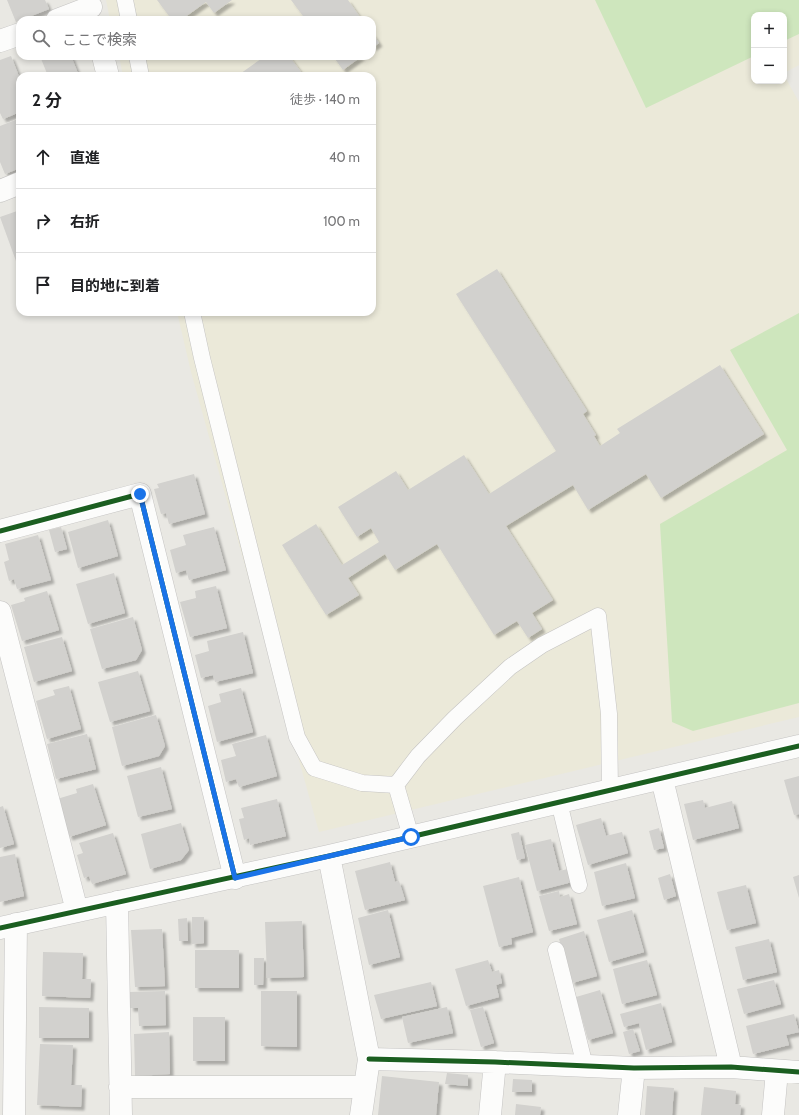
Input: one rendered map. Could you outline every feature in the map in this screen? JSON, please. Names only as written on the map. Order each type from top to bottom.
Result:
[{"type":"street","points":[[70,16],[92,9]]},
{"type":"street","points":[[0,42],[16,36]]},
{"type":"street","points":[[104,60],[107,72]]},
{"type":"street","points":[[0,191],[16,185]]},
{"type":"street","points":[[0,531],[140,494],[235,878]]},
{"type":"street","points":[[0,612],[77,911]]},
{"type":"street","points":[[14,1115],[8,926],[235,878],[799,746]]},
{"type":"street","points":[[662,779],[731,1067]]},
{"type":"street","points":[[329,856],[369,1060],[361,1115]]},
{"type":"street","points":[[117,902],[120,1115]]},
{"type":"street","points":[[369,1060],[495,1062],[634,1068],[731,1067],[799,1072]]},
{"type":"street","points":[[490,1115],[495,1062]]},
{"type":"street","points":[[629,1115],[634,1068]]},
{"type":"street","points":[[773,1115],[777,1071]]},
{"type":"street","points":[[120,1087],[364,1087]]},
{"type":"lane","points":[[125,0],[128,16]]},
{"type":"lane","points":[[138,60],[140,72]]},
{"type":"lane","points":[[193,316],[202,358],[297,737],[314,768],[362,783],[396,785]]},
{"type":"lane","points":[[396,785],[418,756],[455,718],[510,667],[542,645],[598,616],[609,714],[610,791]]},
{"type":"lane","points":[[396,785],[411,837]]},
{"type":"lane","points":[[559,802],[579,885]]},
{"type":"lane","points":[[556,950],[585,1066]]},
{"type":"shaded area","points":[[106,0],[799,0],[799,65],[787,71],[787,12],[751,12],[751,84],[787,84],[787,80],[799,102],[799,717],[319,832],[191,372],[178,316],[376,316],[376,72],[122,72],[120,60],[376,60],[376,16],[109,16]]},
{"type":"green space","points":[[595,0],[799,0],[799,34],[787,40],[787,12],[751,12],[751,57],[646,108]]},
{"type":"green space","points":[[799,313],[799,703],[693,731],[672,722],[660,524],[787,450],[730,350]]},
{"type":"building","points":[[7,0],[45,0],[49,9],[31,16],[16,16],[16,22]]},
{"type":"building","points":[[157,0],[232,0],[214,13],[206,2],[187,16],[169,16]]},
{"type":"building","points":[[291,0],[348,0],[359,16],[303,16]]},
{"type":"building","points":[[11,56],[17,72],[16,72],[16,114],[3,119],[0,113],[0,60]]},
{"type":"building","points":[[42,60],[73,60],[77,72],[46,72]]},
{"type":"building","points":[[259,60],[292,60],[301,72],[243,72]]},
{"type":"building","points":[[336,60],[357,60],[343,70]]},
{"type":"building","points":[[16,120],[16,170],[5,174],[0,162],[0,126]]},
{"type":"building","points":[[16,211],[16,261],[0,217]]},
{"type":"building","points":[[497,269],[587,411],[583,414],[596,435],[594,436],[600,446],[620,433],[617,429],[720,365],[764,434],[661,498],[646,474],[588,510],[573,485],[506,526],[553,600],[532,613],[542,629],[528,638],[517,621],[494,635],[437,544],[395,570],[385,554],[348,578],[359,595],[326,615],[282,545],[316,524],[342,565],[379,542],[371,528],[357,537],[338,507],[396,471],[408,490],[464,455],[489,494],[556,451],[456,294]]},
{"type":"building","points":[[194,474],[205,514],[169,524],[166,513],[161,514],[154,489],[159,488],[157,484]]},
{"type":"building","points":[[108,520],[118,556],[78,568],[68,532]]},
{"type":"building","points":[[61,527],[67,549],[55,552],[49,530]]},
{"type":"building","points":[[214,527],[226,570],[189,580],[186,570],[176,573],[170,550],[186,545],[183,535]]},
{"type":"building","points":[[38,535],[51,580],[17,589],[14,579],[9,581],[4,562],[9,560],[5,544]]},
{"type":"building","points":[[114,573],[125,613],[88,624],[76,584]]},
{"type":"building","points":[[216,586],[227,628],[190,637],[180,602],[196,598],[195,591]]},
{"type":"building","points":[[47,591],[59,630],[22,641],[11,605],[25,601],[24,598]]},
{"type":"building","points":[[133,617],[142,650],[136,660],[102,669],[90,629]]},
{"type":"building","points":[[243,632],[253,673],[215,682],[213,675],[201,678],[195,655],[209,651],[207,641]]},
{"type":"building","points":[[62,637],[72,671],[34,682],[24,647]]},
{"type":"building","points":[[138,671],[150,711],[110,722],[98,682]]},
{"type":"building","points":[[69,686],[81,729],[47,739],[36,701],[55,695],[53,690]]},
{"type":"building","points":[[241,688],[253,732],[217,742],[208,706],[221,702],[219,694]]},
{"type":"building","points":[[156,715],[165,746],[159,756],[122,766],[112,727]]},
{"type":"building","points":[[87,734],[96,769],[56,779],[47,744]]},
{"type":"building","points":[[266,735],[277,776],[239,787],[236,779],[226,782],[221,760],[236,756],[232,744]]},
{"type":"building","points":[[161,767],[172,809],[138,817],[127,776]]},
{"type":"building","points":[[799,776],[799,814],[794,815],[784,780]]},
{"type":"building","points":[[93,784],[106,825],[69,837],[57,799],[77,793],[76,789]]},
{"type":"building","points":[[277,799],[286,836],[250,845],[249,838],[244,840],[239,819],[244,818],[241,808]]},
{"type":"building","points":[[703,800],[705,808],[732,801],[739,828],[693,840],[684,804]]},
{"type":"building","points":[[3,806],[14,844],[0,848],[0,807]]},
{"type":"building","points":[[601,818],[606,836],[622,832],[628,853],[588,865],[576,825]]},
{"type":"building","points":[[181,823],[189,850],[181,860],[150,869],[141,834]]},
{"type":"building","points":[[659,828],[664,848],[654,850],[649,831]]},
{"type":"building","points":[[519,832],[525,858],[517,860],[511,834]]},
{"type":"building","points":[[113,833],[126,874],[92,884],[89,876],[84,878],[77,855],[83,853],[79,843]]},
{"type":"building","points":[[551,839],[559,871],[568,869],[572,882],[537,891],[525,845]]},
{"type":"building","points":[[15,854],[24,896],[0,902],[0,857]]},
{"type":"building","points":[[390,862],[395,882],[399,881],[405,900],[365,910],[355,871]]},
{"type":"building","points":[[626,863],[635,898],[602,906],[594,872]]},
{"type":"building","points":[[670,874],[676,896],[664,900],[658,878]]},
{"type":"building","points":[[799,875],[799,898],[793,877]]},
{"type":"building","points":[[519,877],[533,932],[511,938],[512,944],[499,947],[483,886]]},
{"type":"building","points":[[746,885],[756,923],[727,930],[717,892]]},
{"type":"building","points":[[559,891],[560,897],[569,894],[577,924],[549,931],[539,896]]},
{"type":"building","points":[[388,910],[400,957],[369,965],[358,918]]},
{"type":"building","points":[[632,910],[644,952],[609,962],[597,920]]},
{"type":"building","points":[[192,917],[204,917],[204,943],[192,944]]},
{"type":"building","points":[[187,918],[188,941],[179,941],[178,919]]},
{"type":"building","points":[[302,921],[304,977],[267,978],[265,922]]},
{"type":"building","points":[[162,929],[165,986],[135,987],[131,930]]},
{"type":"building","points":[[584,931],[597,976],[572,983],[559,939]]},
{"type":"building","points":[[769,939],[777,972],[743,980],[735,947]]},
{"type":"building","points":[[195,950],[239,950],[239,988],[195,988]]},
{"type":"building","points":[[43,952],[83,953],[82,979],[91,979],[90,998],[42,996]]},
{"type":"building","points":[[254,958],[264,958],[263,985],[254,985]]},
{"type":"building","points":[[488,960],[492,972],[499,970],[502,983],[496,985],[499,997],[466,1006],[455,969]]},
{"type":"building","points":[[647,960],[657,995],[622,1004],[613,969]]},
{"type":"building","points":[[774,980],[781,1004],[744,1014],[737,989]]},
{"type":"building","points":[[431,982],[437,1006],[381,1019],[374,995]]},
{"type":"building","points":[[600,990],[613,1033],[588,1040],[576,997]]},
{"type":"building","points":[[165,991],[166,1025],[139,1026],[138,1008],[130,1008],[129,992]]},
{"type":"building","points":[[261,991],[297,991],[297,1047],[261,1046]]},
{"type":"building","points":[[661,1003],[672,1042],[646,1050],[639,1023],[624,1027],[620,1014]]},
{"type":"building","points":[[39,1007],[89,1008],[89,1038],[39,1038]]},
{"type":"building","points":[[447,1007],[453,1033],[408,1043],[402,1017]]},
{"type":"building","points":[[483,1007],[494,1043],[481,1047],[470,1010]]},
{"type":"building","points":[[794,1014],[799,1032],[786,1035],[789,1045],[753,1054],[746,1026]]},
{"type":"building","points":[[193,1017],[225,1017],[225,1061],[193,1061]]},
{"type":"building","points":[[633,1029],[640,1051],[629,1054],[623,1032]]},
{"type":"building","points":[[169,1032],[170,1074],[135,1076],[134,1034]]},
{"type":"building","points":[[40,1044],[73,1045],[71,1085],[82,1085],[81,1107],[37,1105]]},
{"type":"building","points":[[447,1073],[468,1075],[468,1086],[445,1084]]},
{"type":"building","points":[[382,1076],[439,1082],[436,1115],[378,1115]]},
{"type":"building","points":[[513,1079],[532,1080],[532,1092],[512,1092]]},
{"type":"building","points":[[647,1086],[674,1088],[672,1115],[645,1115]]},
{"type":"building","points":[[704,1087],[736,1091],[735,1104],[741,1105],[740,1115],[701,1115]]},
{"type":"building","points":[[516,1104],[541,1107],[540,1115],[515,1115]]},
{"type":"cycle path","points":[[0,531],[140,494],[235,878]]},
{"type":"cycle path","points":[[0,928],[329,856],[799,746]]},
{"type":"cycle path","points":[[369,1059],[495,1062],[634,1068],[731,1067],[799,1072]]},
{"type":"route","points":[[140,494],[235,878],[411,837]]}]
